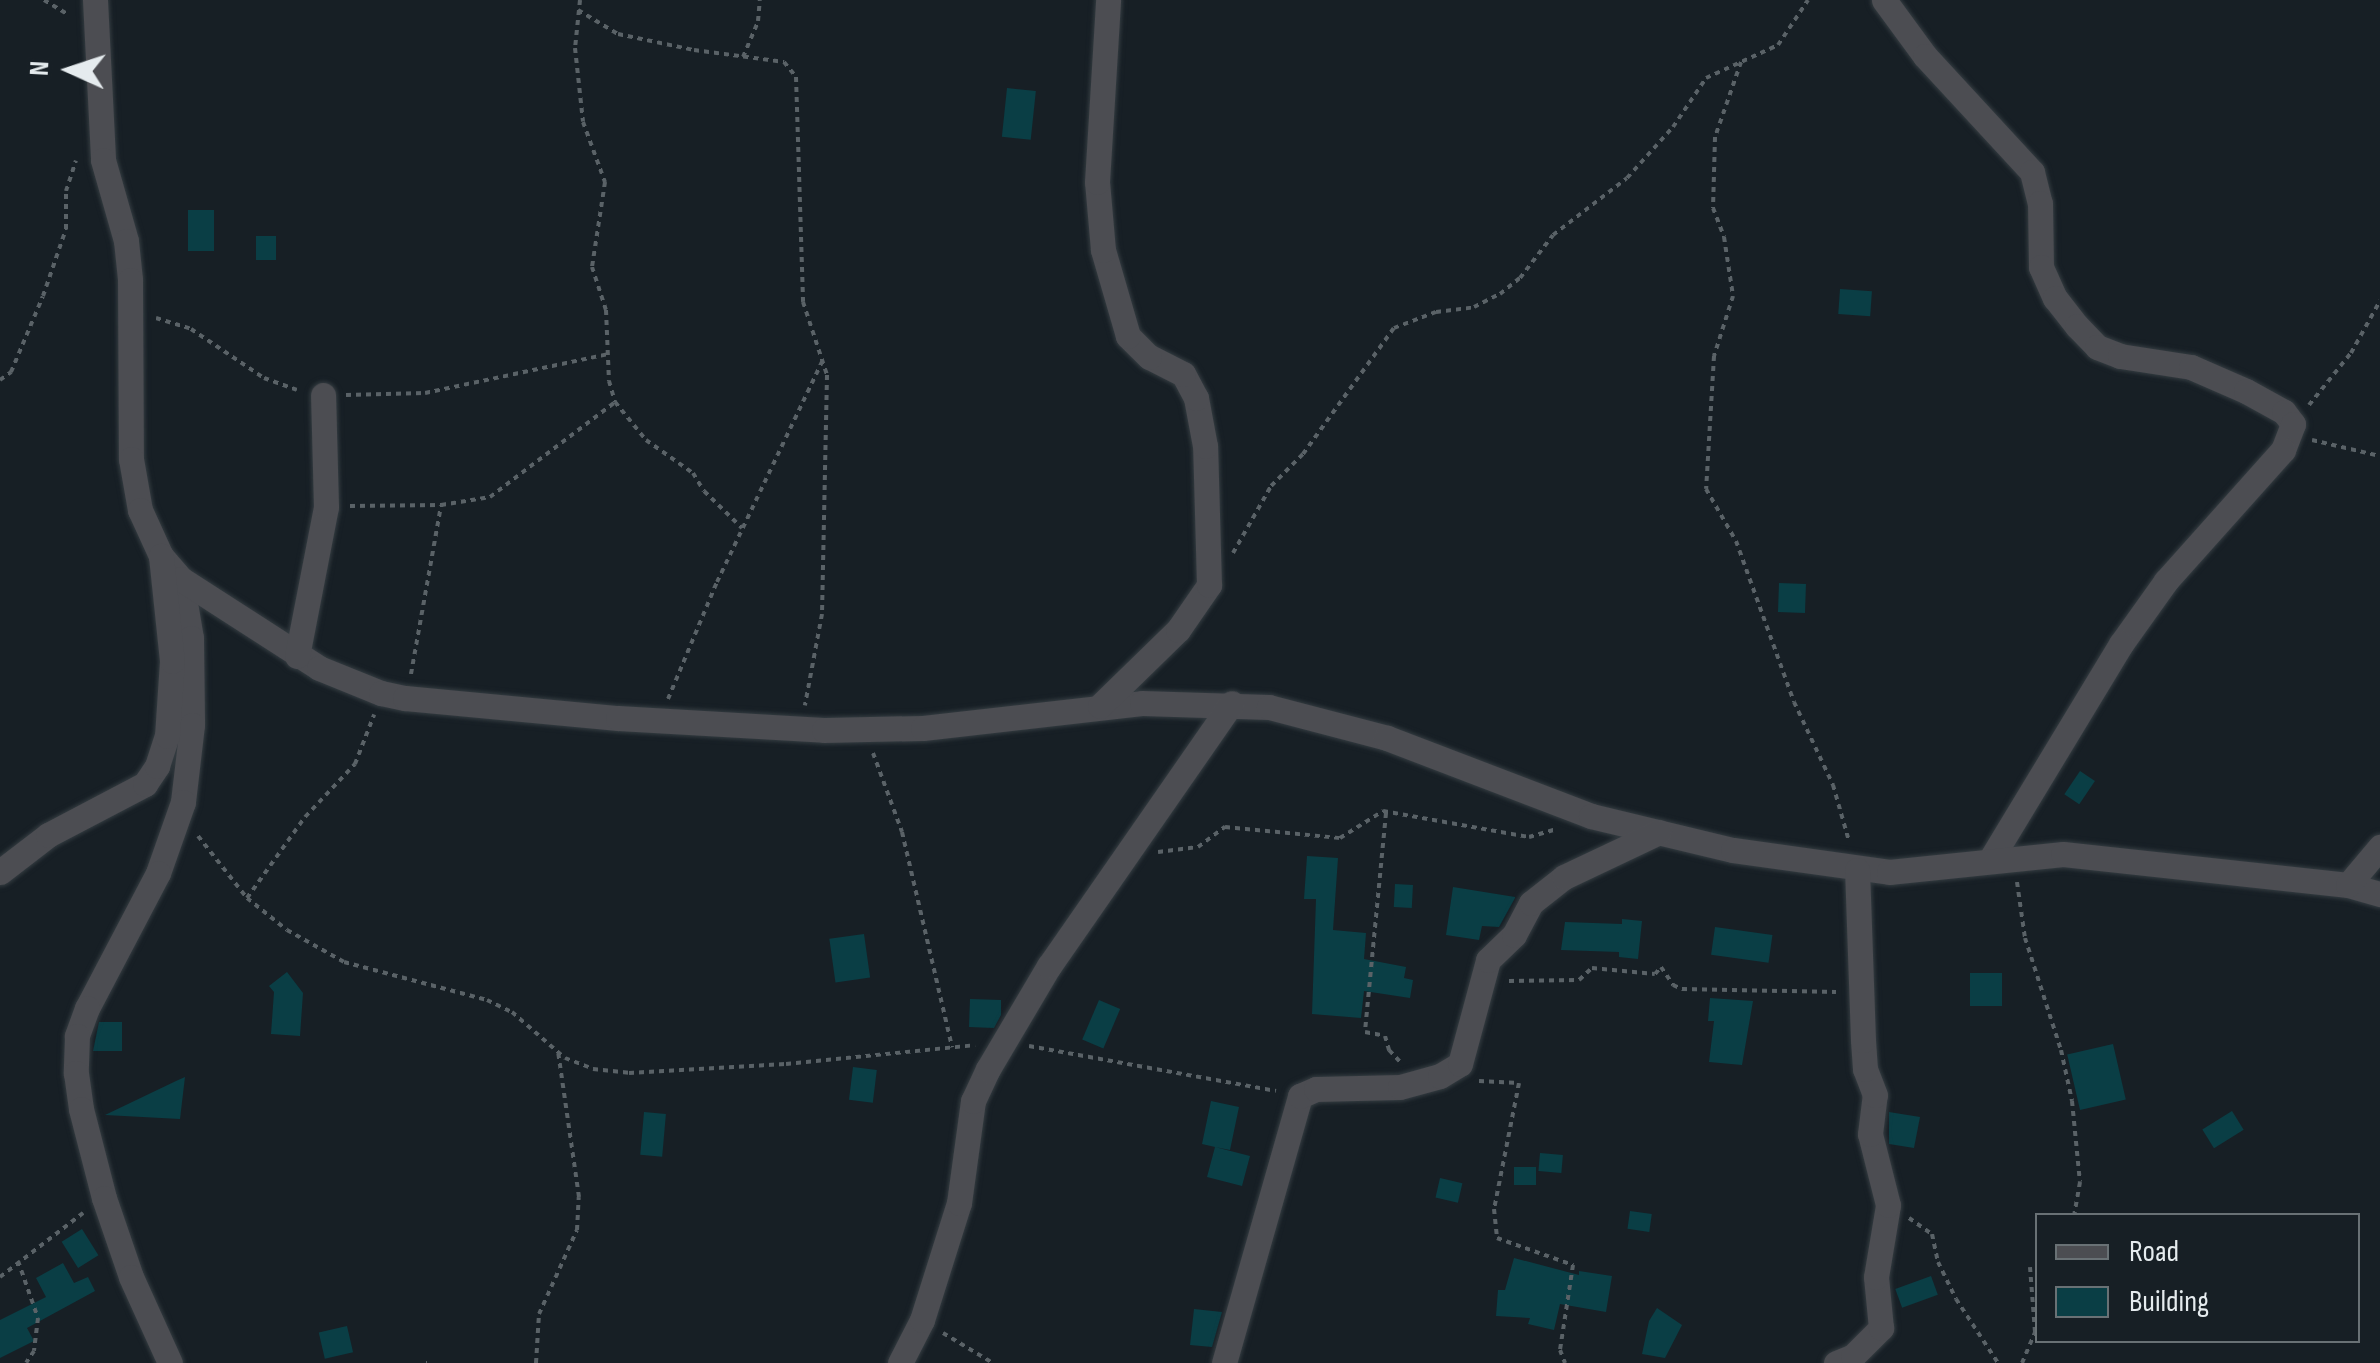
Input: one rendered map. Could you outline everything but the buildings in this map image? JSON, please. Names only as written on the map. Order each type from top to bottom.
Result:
[{"type":"street","points":[[0,872],[48,835],[146,784],[167,736],[172,661],[160,556],[140,510],[131,458],[132,312],[126,241],[103,160],[95,0]]},
{"type":"street","points":[[1100,706],[1178,630],[1208,585],[1205,446],[1196,398],[1183,374],[1149,357],[1128,336],[1103,250],[1097,182],[1108,0]]},
{"type":"street","points":[[1884,0],[1924,56],[2032,172],[2040,202],[2041,267],[2055,298],[2077,326],[2098,347],[2120,356],[2191,367],[2246,391],[2284,412],[2292,430],[2240,502],[2166,581],[2121,644],[2002,858]]},
{"type":"street","points":[[297,656],[326,507],[324,395]]},
{"type":"street","points":[[160,556],[181,579],[297,656],[393,696],[658,721],[801,728],[924,728],[1100,706],[1232,703],[1330,720],[1562,806],[1733,850],[1889,872],[2063,854],[2348,885],[2380,894]]},
{"type":"street","points":[[170,1363],[131,1277],[104,1198],[80,1109],[77,1036],[158,873],[182,802],[192,680],[181,579]]},
{"type":"street","points":[[900,1363],[922,1320],[959,1203],[973,1100],[1049,966],[1130,856],[1232,703]]},
{"type":"street","points":[[1224,1363],[1300,1096],[1316,1089],[1407,1084],[1440,1076],[1460,1064],[1488,960],[1514,936],[1531,903],[1564,877],[1658,832]]},
{"type":"street","points":[[2348,885],[2380,846]]},
{"type":"street","points":[[1836,1363],[1853,1356],[1881,1328],[1876,1277],[1888,1206],[1870,1134],[1875,1095],[1865,1070],[1857,870]]},
{"type":"path","points":[[580,0],[574,48],[583,122],[605,182],[592,267],[606,310],[615,402],[646,440],[693,474],[704,491],[742,528]]},
{"type":"path","points":[[743,57],[758,21],[760,0]]},
{"type":"path","points":[[1208,585],[1238,547],[1271,486],[1303,454],[1394,328],[1436,312],[1474,306],[1500,294],[1520,278],[1553,235],[1627,178],[1673,128],[1706,78],[1778,45],[1808,0]]},
{"type":"path","points":[[578,10],[618,34],[784,62],[796,77],[803,302],[824,358],[826,554],[822,614],[801,728]]},
{"type":"path","points":[[1741,61],[1715,137],[1714,208],[1724,238],[1732,296],[1714,356],[1706,489],[1736,541],[1794,702],[1833,785],[1857,870]]},
{"type":"path","points":[[0,380],[12,372],[44,296],[66,229],[66,191],[77,158]]},
{"type":"path","points":[[2380,301],[2351,353],[2292,430],[2380,456]]},
{"type":"path","points":[[132,312],[191,329],[264,378],[324,395],[425,393],[608,354]]},
{"type":"path","points":[[658,721],[742,528],[824,358]]},
{"type":"path","points":[[326,507],[441,505],[490,497],[615,402]]},
{"type":"path","points":[[247,898],[305,818],[355,764],[393,696],[420,638],[441,505]]},
{"type":"path","points":[[865,728],[902,832],[952,1047]]},
{"type":"path","points":[[182,802],[202,844],[247,898],[287,930],[344,962],[437,985],[512,1012],[558,1052],[593,1069],[628,1073],[786,1064],[1006,1042],[1300,1096]]},
{"type":"path","points":[[1386,813],[1365,1032],[1385,1036],[1407,1084]]},
{"type":"path","points":[[1130,856],[1198,847],[1225,827],[1340,838],[1371,816],[1386,813],[1529,837],[1566,826]]},
{"type":"path","points":[[2002,858],[2072,1101],[2080,1182],[2075,1213]]},
{"type":"path","points":[[1484,981],[1579,980],[1592,968],[1656,974],[1661,967],[1674,985],[1682,989],[1862,992]]},
{"type":"path","points":[[536,1363],[539,1314],[577,1230],[579,1197],[558,1052]]},
{"type":"path","points":[[1476,1081],[1519,1083],[1494,1208],[1497,1238],[1573,1264],[1560,1350],[1565,1363]]},
{"type":"path","points":[[0,1277],[104,1198]]},
{"type":"path","points":[[1888,1206],[1932,1234],[1938,1262],[1956,1299],[1998,1363]]},
{"type":"path","points":[[18,1261],[38,1318],[34,1350],[26,1363]]},
{"type":"path","points":[[2022,1363],[2035,1332],[2030,1267]]},
{"type":"path","points":[[922,1320],[993,1363]]}]
